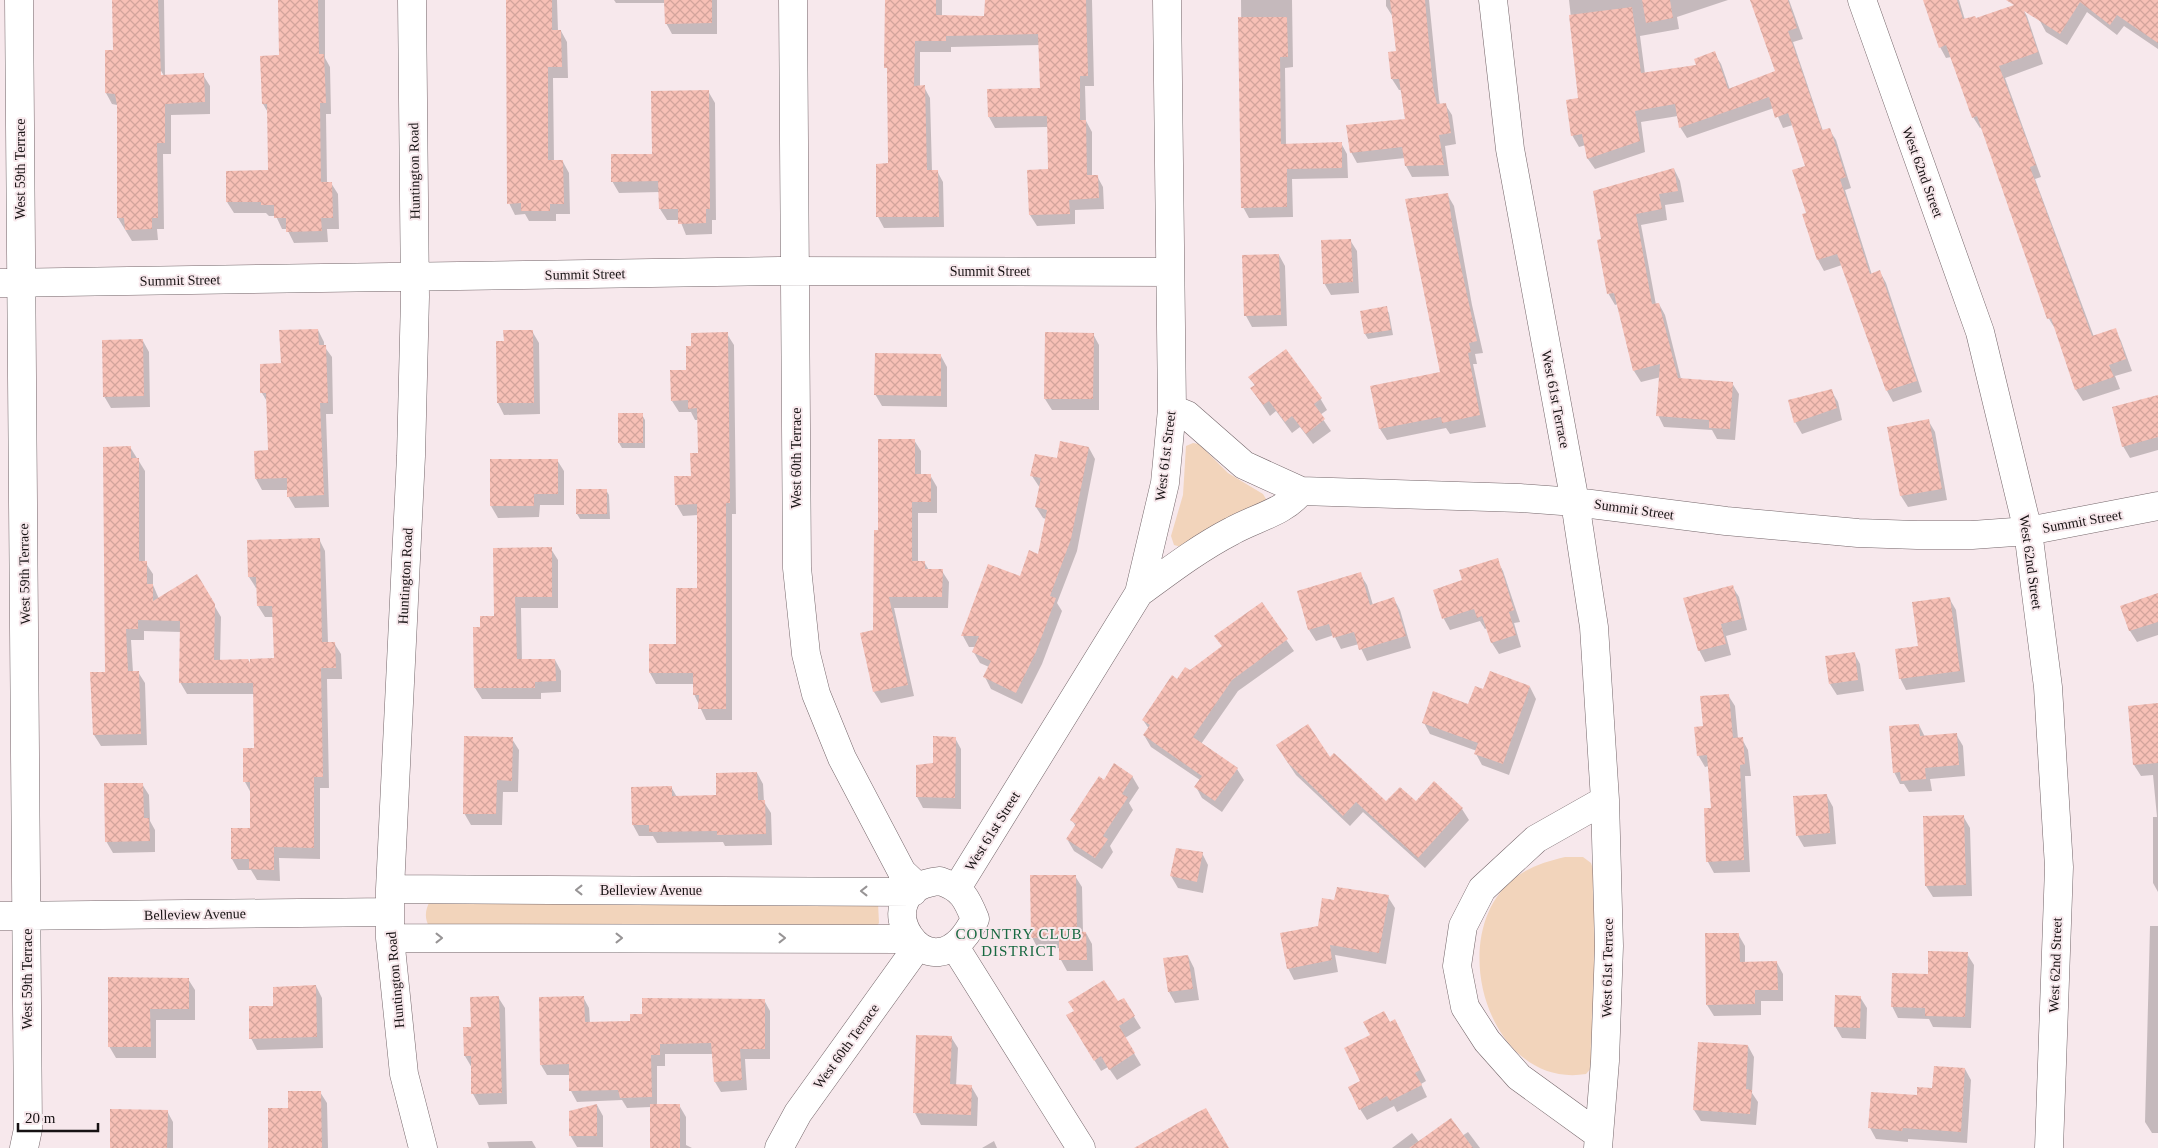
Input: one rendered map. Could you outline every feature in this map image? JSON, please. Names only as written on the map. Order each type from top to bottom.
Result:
[{"type":"street","name":"West 59th Terrace","points":[[19,0],[11,283],[27,916],[28,1129],[24,1148]]},
{"type":"street","name":"Huntington Road","points":[[412,0],[416,277],[411,456],[390,913],[404,1074],[423,1148]]},
{"type":"street","name":"West 60th Terrace","points":[[793,0],[797,568],[806,654],[816,694],[842,758],[902,872],[915,889]]},
{"type":"street","name":"West 61st Street","points":[[957,888],[1139,593],[1164,483],[1172,409],[1167,0]]},
{"type":"street","name":"West 61st Terrace","points":[[1493,0],[1510,150],[1576,502],[1594,627],[1605,800],[1609,946],[1605,1061],[1599,1141]]},
{"type":"street","name":"West 62nd Street","points":[[1862,0],[1980,332],[2028,531],[2048,687],[2059,867],[2048,1148]]},
{"type":"street","name":"Summit Street","points":[[11,283],[795,270],[1170,272]]},
{"type":"street","points":[[1139,593],[1196,552],[1225,535],[1293,502],[1301,491],[1244,464],[1187,415],[1172,409]]},
{"type":"street","name":"Summit Street","points":[[1301,491],[1458,495],[1576,502],[1726,521],[1858,533],[1972,535],[2028,531],[2158,506]]},
{"type":"street","name":"West 61st Terrace","points":[[1599,1141],[1519,1076],[1487,1041],[1466,1006],[1457,966],[1463,926],[1482,889],[1536,839],[1605,800]]},
{"type":"street","points":[[940,881],[957,888],[968,900],[975,919],[967,935],[954,946],[939,952],[928,951],[913,942],[904,929],[901,917],[904,906],[915,889],[928,882],[940,881]]},
{"type":"street","name":"Belleview Avenue","points":[[0,916],[390,913],[915,889]]},
{"type":"street","name":"Belleview Avenue","points":[[390,913],[913,942]]},
{"type":"street","name":"West 60th Terrace","points":[[779,1148],[798,1113],[913,942]]},
{"type":"street","points":[[954,946],[1081,1148]]},
{"type":"shaded area","points":[[1193,443],[1199,444],[1228,473],[1263,494],[1266,499],[1263,505],[1181,547],[1174,545],[1171,536],[1183,495],[1186,446]]},
{"type":"shaded area","points":[[1565,857],[1583,857],[1591,863],[1595,875],[1597,938],[1593,1066],[1586,1074],[1552,1072],[1523,1058],[1501,1033],[1486,1002],[1480,968],[1482,933],[1494,902],[1516,877],[1522,873],[1540,864]]},
{"type":"shaded area","points":[[430,901],[878,903],[879,923],[875,928],[430,928],[426,914]]},
{"type":"building","points":[[112,0],[158,0],[161,75],[204,73],[205,102],[165,104],[165,143],[157,143],[158,218],[152,218],[152,229],[125,230],[124,218],[117,218],[117,105],[115,94],[105,93],[105,50],[113,50]]},
{"type":"building","points":[[278,0],[318,0],[319,54],[324,54],[326,103],[320,103],[321,182],[332,182],[333,218],[321,218],[322,231],[286,232],[286,218],[274,218],[274,205],[261,205],[261,202],[226,202],[226,171],[268,170],[267,104],[262,104],[260,56],[279,55]]},
{"type":"building","points":[[506,0],[552,0],[552,30],[561,30],[562,67],[548,67],[548,160],[563,160],[564,204],[550,204],[550,211],[521,211],[521,203],[507,204]]},
{"type":"building","points":[[664,0],[712,0],[712,23],[665,24]]},
{"type":"building","points":[[885,0],[936,0],[936,15],[984,16],[985,0],[1086,0],[1088,76],[1080,76],[1080,120],[1086,120],[1087,175],[1098,175],[1099,198],[1069,200],[1070,214],[1029,215],[1027,170],[1048,169],[1047,116],[988,117],[987,89],[1040,88],[1038,34],[946,36],[946,41],[915,41],[914,86],[925,85],[927,170],[938,170],[939,217],[876,217],[876,164],[888,163],[887,68],[884,68]]},
{"type":"building","points":[[1390,0],[1425,0],[1433,87],[1437,104],[1446,103],[1451,133],[1439,135],[1444,165],[1405,166],[1402,147],[1350,153],[1346,125],[1405,119],[1399,79],[1391,79],[1388,52],[1396,51]]},
{"type":"building","points":[[1642,0],[1670,0],[1673,18],[1646,23]]},
{"type":"building","points":[[1750,0],[1788,0],[1797,28],[1788,31],[1822,130],[1830,128],[1846,177],[1840,179],[1870,274],[1880,270],[1917,381],[1886,391],[1837,254],[1817,260],[1802,214],[1806,213],[1792,170],[1805,166],[1788,113],[1775,118],[1769,97],[1679,128],[1675,104],[1635,111],[1640,141],[1587,159],[1582,134],[1571,136],[1566,100],[1578,98],[1569,15],[1632,7],[1641,73],[1696,65],[1694,59],[1715,51],[1728,89],[1775,71]]},
{"type":"building","points":[[1923,0],[1957,0],[1963,19],[1975,16],[1976,18],[2014,5],[2006,0],[2158,0],[2158,43],[2117,15],[2110,25],[2080,2],[2060,34],[2024,11],[2038,52],[1999,66],[2036,165],[2030,167],[2092,336],[2116,328],[2126,359],[2109,365],[2114,377],[2075,390],[2051,318],[2047,319],[1977,116],[1972,118],[1946,45],[1939,48]]},
{"type":"building","points":[[1238,17],[1287,17],[1288,57],[1280,57],[1281,144],[1342,142],[1342,168],[1287,169],[1287,207],[1241,208]]},
{"type":"building","points":[[709,90],[710,209],[706,209],[706,223],[678,224],[678,209],[659,209],[658,181],[611,182],[611,154],[652,154],[651,91]]},
{"type":"building","points":[[1674,168],[1678,191],[1659,194],[1662,209],[1636,214],[1652,304],[1659,303],[1678,378],[1733,382],[1730,429],[1709,428],[1709,420],[1656,416],[1660,364],[1633,371],[1614,293],[1607,294],[1597,240],[1601,239],[1593,191]]},
{"type":"building","points":[[1448,193],[1453,230],[1477,341],[1469,343],[1471,352],[1468,353],[1480,415],[1442,423],[1441,417],[1379,429],[1370,386],[1440,372],[1405,199]]},
{"type":"building","points":[[1351,239],[1353,282],[1323,284],[1321,240]]},
{"type":"building","points":[[1279,254],[1281,315],[1244,316],[1242,255]]},
{"type":"building","points":[[1387,306],[1391,330],[1364,334],[1360,311]]},
{"type":"building","points":[[318,329],[319,345],[326,345],[328,403],[320,403],[324,495],[287,497],[287,478],[255,479],[254,451],[268,450],[266,393],[260,393],[260,364],[281,363],[279,330]]},
{"type":"building","points":[[503,330],[533,330],[534,403],[497,403],[496,341],[504,341]]},
{"type":"building","points":[[728,332],[730,503],[726,503],[726,709],[698,709],[699,695],[693,695],[693,673],[649,673],[649,644],[676,644],[676,588],[697,588],[697,504],[675,505],[674,476],[691,476],[690,453],[698,453],[697,408],[688,409],[688,400],[671,401],[670,370],[686,370],[686,346],[691,346],[691,333]]},
{"type":"building","points":[[1045,332],[1094,333],[1093,399],[1044,399]]},
{"type":"building","points":[[143,339],[144,396],[103,397],[102,340]]},
{"type":"building","points":[[1286,349],[1322,398],[1314,404],[1325,419],[1306,434],[1292,416],[1285,422],[1269,401],[1263,405],[1250,388],[1255,385],[1248,377]]},
{"type":"building","points":[[875,353],[941,354],[941,396],[874,395]]},
{"type":"building","points":[[1832,389],[1837,408],[1794,423],[1788,400]]},
{"type":"building","points":[[2158,395],[2158,437],[2122,447],[2112,407]]},
{"type":"building","points":[[618,413],[643,413],[643,443],[618,443]]},
{"type":"building","points":[[1929,419],[1942,489],[1900,496],[1887,427]]},
{"type":"building","points":[[878,439],[915,439],[915,474],[931,474],[931,502],[912,502],[912,561],[925,561],[925,569],[943,569],[942,597],[889,597],[908,685],[873,692],[860,633],[873,630],[874,530],[878,530]]},
{"type":"building","points":[[1060,441],[1089,447],[1071,539],[1050,596],[1056,598],[1036,652],[1016,693],[983,677],[991,661],[972,652],[979,636],[961,636],[988,564],[1020,576],[1029,550],[1038,554],[1047,510],[1035,507],[1041,478],[1030,476],[1035,454],[1057,458]]},
{"type":"building","points":[[131,446],[131,458],[139,458],[139,561],[147,561],[147,584],[153,584],[153,601],[197,574],[215,604],[214,660],[248,659],[250,663],[250,659],[274,658],[272,606],[257,606],[256,577],[248,577],[247,540],[320,538],[322,642],[335,642],[336,668],[321,668],[323,777],[314,777],[314,848],[274,847],[274,870],[249,869],[249,859],[231,859],[231,828],[250,828],[250,782],[243,782],[243,748],[254,748],[253,683],[179,683],[180,621],[138,620],[138,629],[126,629],[128,671],[139,671],[141,734],[93,735],[90,672],[105,672],[103,447]]},
{"type":"building","points":[[490,459],[558,459],[558,494],[534,494],[534,506],[490,506]]},
{"type":"building","points":[[576,489],[607,489],[607,514],[576,514]]},
{"type":"building","points":[[552,547],[552,597],[515,597],[517,659],[555,659],[556,681],[535,682],[535,688],[474,688],[473,627],[480,627],[480,616],[494,616],[493,548]]},
{"type":"building","points":[[1498,558],[1514,610],[1509,612],[1516,635],[1491,643],[1482,616],[1477,618],[1474,609],[1442,619],[1433,590],[1462,580],[1459,570]]},
{"type":"building","points":[[1361,572],[1370,605],[1394,597],[1406,636],[1359,650],[1354,632],[1333,638],[1329,624],[1308,630],[1297,591]]},
{"type":"building","points":[[1733,585],[1742,619],[1721,624],[1726,644],[1698,651],[1683,598]]},
{"type":"building","points":[[2158,593],[2158,622],[2129,631],[2120,606]]},
{"type":"building","points":[[1950,597],[1960,671],[1899,679],[1895,649],[1918,646],[1912,602]]},
{"type":"building","points":[[1262,602],[1288,639],[1232,680],[1193,737],[1238,768],[1215,801],[1194,787],[1202,776],[1143,735],[1150,725],[1142,720],[1172,675],[1177,679],[1185,667],[1190,670],[1222,646],[1214,636]]},
{"type":"building","points":[[1855,652],[1858,680],[1829,684],[1825,656]]},
{"type":"building","points":[[1490,671],[1530,686],[1503,764],[1474,754],[1478,743],[1422,723],[1433,691],[1468,704],[1475,686],[1483,689]]},
{"type":"building","points":[[1729,694],[1733,738],[1743,737],[1745,764],[1740,765],[1744,860],[1706,862],[1704,808],[1711,808],[1707,755],[1697,756],[1694,727],[1703,726],[1700,696]]},
{"type":"building","points":[[2158,703],[2158,763],[2133,765],[2128,706]]},
{"type":"building","points":[[1308,724],[1330,757],[1334,753],[1386,801],[1400,787],[1416,801],[1434,781],[1463,808],[1418,858],[1356,802],[1343,816],[1288,763],[1276,745]]},
{"type":"building","points":[[1919,724],[1920,736],[1957,733],[1959,765],[1925,768],[1926,779],[1901,781],[1900,772],[1893,773],[1889,726]]},
{"type":"building","points":[[464,736],[513,737],[512,781],[497,780],[496,814],[463,814]]},
{"type":"building","points":[[933,736],[956,737],[955,798],[916,797],[916,765],[933,763]]},
{"type":"building","points":[[1114,763],[1133,776],[1122,794],[1128,797],[1103,836],[1108,839],[1095,858],[1066,839],[1076,824],[1070,820],[1099,776],[1104,780]]},
{"type":"building","points":[[757,772],[758,800],[765,800],[766,834],[717,835],[717,831],[649,832],[649,825],[632,825],[631,787],[672,786],[672,796],[716,795],[716,773]]},
{"type":"building","points":[[104,783],[143,783],[144,818],[149,818],[150,841],[105,842]]},
{"type":"building","points":[[1827,794],[1830,833],[1796,836],[1793,796]]},
{"type":"building","points":[[1964,815],[1966,885],[1925,886],[1923,816]]},
{"type":"building","points":[[1176,848],[1203,852],[1197,882],[1170,876]]},
{"type":"building","points":[[1030,875],[1076,875],[1077,931],[1086,932],[1087,960],[1059,960],[1059,937],[1031,938]]},
{"type":"building","points":[[1337,887],[1389,895],[1379,953],[1330,945],[1332,960],[1287,969],[1280,933],[1318,926],[1322,898],[1334,900]]},
{"type":"building","points":[[1705,933],[1739,933],[1740,962],[1777,961],[1778,990],[1755,990],[1755,1004],[1706,1005]]},
{"type":"building","points":[[1928,951],[1968,952],[1965,1017],[1925,1016],[1925,1008],[1891,1007],[1892,973],[1928,974]]},
{"type":"building","points":[[1188,955],[1193,989],[1168,992],[1163,958]]},
{"type":"building","points":[[108,977],[189,978],[189,1009],[150,1009],[151,1047],[108,1047]]},
{"type":"building","points":[[1104,980],[1118,1001],[1124,998],[1135,1016],[1119,1026],[1135,1053],[1109,1070],[1101,1056],[1094,1061],[1066,1015],[1074,1011],[1068,1002]]},
{"type":"building","points":[[316,985],[317,1037],[249,1039],[249,1006],[273,1006],[273,987]]},
{"type":"building","points":[[1835,995],[1861,996],[1860,1028],[1834,1027]]},
{"type":"building","points":[[499,996],[502,1093],[471,1094],[471,1056],[464,1056],[463,1027],[471,1027],[470,997]]},
{"type":"building","points":[[584,996],[585,1022],[630,1021],[630,1014],[642,1014],[642,998],[765,999],[765,1049],[740,1049],[742,1080],[714,1082],[711,1043],[660,1044],[660,1055],[651,1055],[652,1097],[620,1098],[618,1090],[569,1091],[569,1064],[540,1065],[539,997]]},
{"type":"building","points":[[1384,1011],[1390,1022],[1395,1019],[1420,1070],[1415,1073],[1422,1085],[1390,1101],[1387,1096],[1359,1110],[1348,1087],[1360,1081],[1344,1048],[1370,1035],[1363,1022]]},
{"type":"building","points":[[916,1035],[952,1036],[950,1084],[972,1085],[971,1115],[913,1113]]},
{"type":"building","points":[[1698,1042],[1748,1045],[1746,1089],[1752,1090],[1750,1114],[1693,1110]]},
{"type":"building","points":[[1934,1066],[1965,1068],[1961,1132],[1903,1128],[1902,1131],[1868,1128],[1871,1092],[1917,1095],[1917,1087],[1932,1088]]},
{"type":"building","points":[[288,1091],[321,1091],[322,1148],[268,1148],[268,1108],[288,1108]]},
{"type":"building","points":[[597,1104],[597,1136],[569,1136],[569,1111]]},
{"type":"building","points":[[650,1104],[680,1104],[680,1148],[650,1148]]},
{"type":"building","points":[[1206,1108],[1229,1148],[1134,1148],[1196,1113]]},
{"type":"building","points":[[110,1109],[168,1110],[167,1148],[110,1148]]},
{"type":"building","points":[[1451,1118],[1473,1148],[1409,1148]]},
{"type":"district","name":"COUNTRY CLUB DISTRICT","points":[[1019,942]]}]
